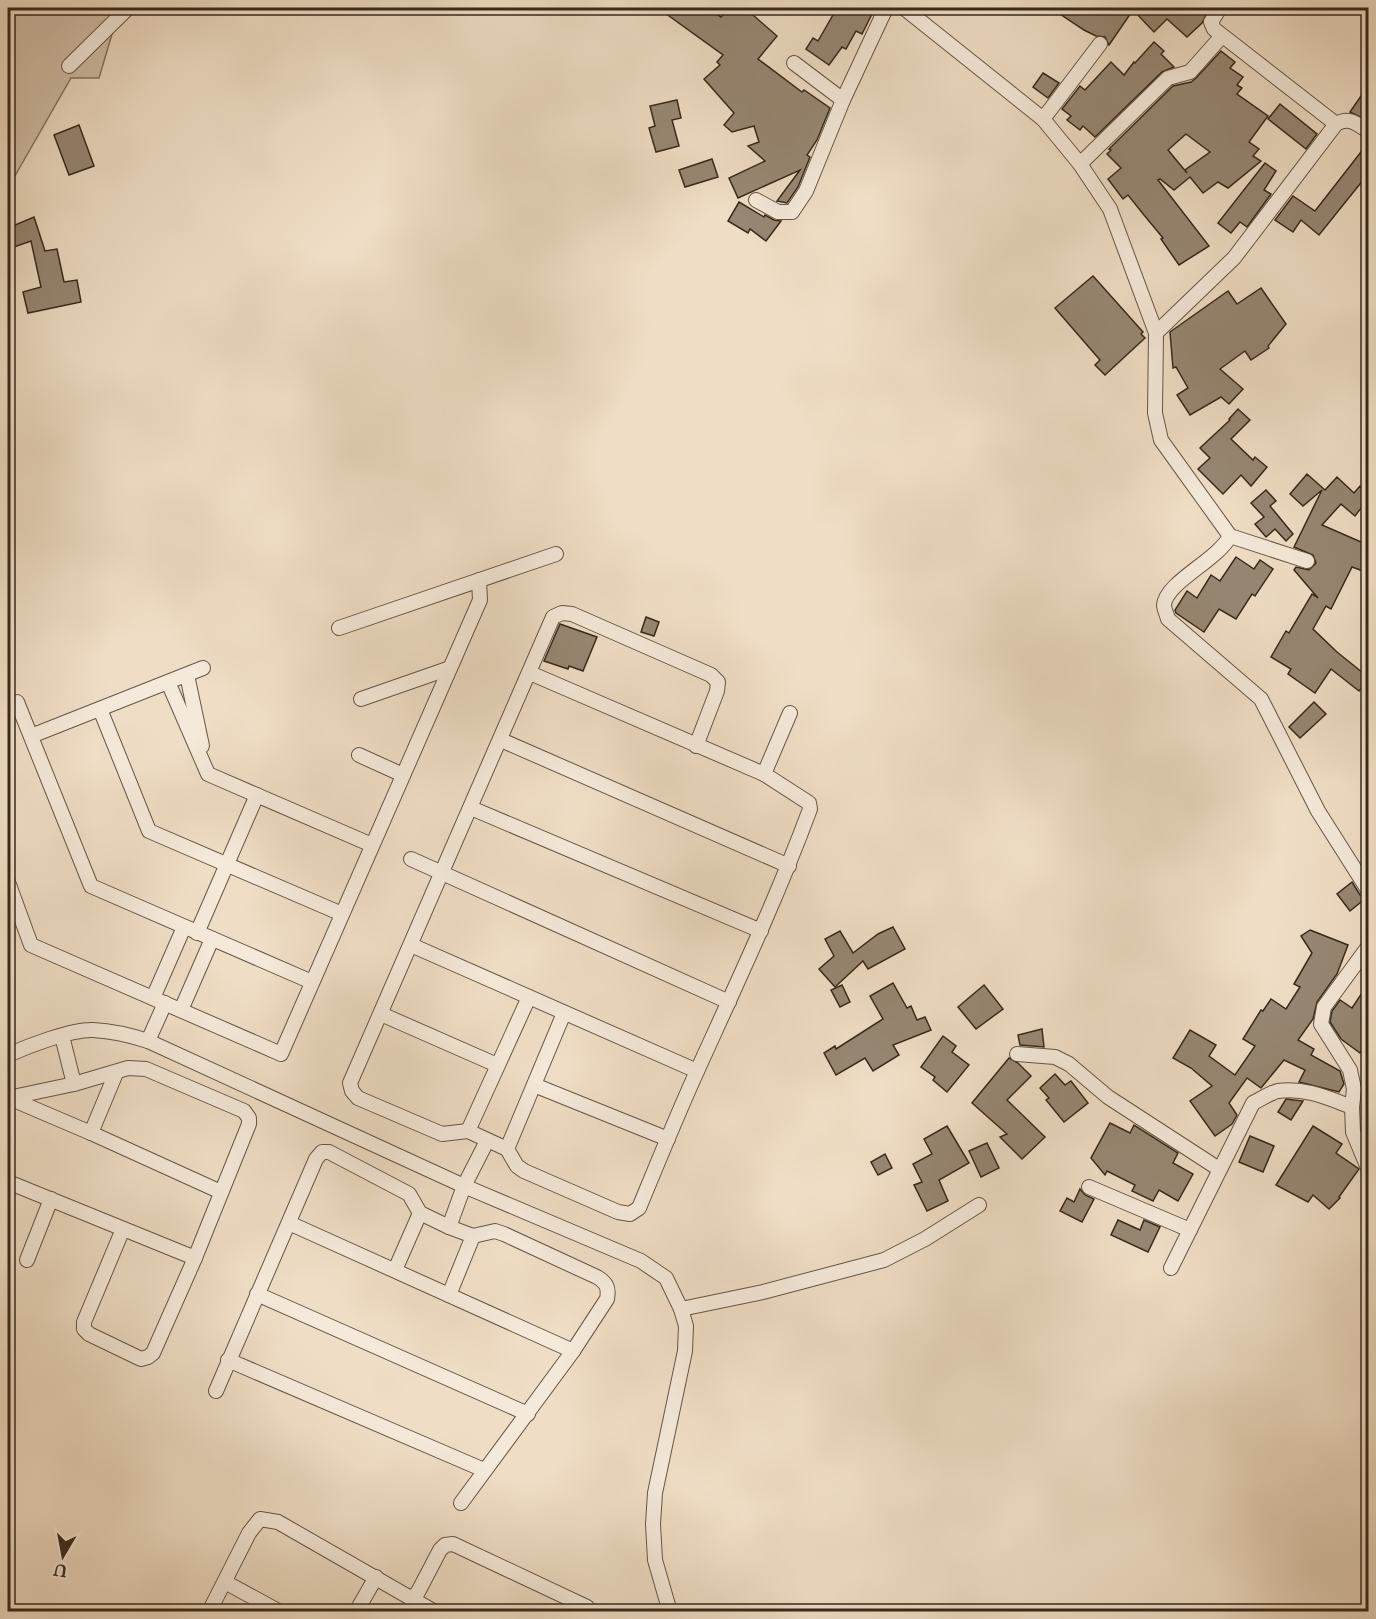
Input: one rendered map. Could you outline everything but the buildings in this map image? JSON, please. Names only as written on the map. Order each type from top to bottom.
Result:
[{"type":"street","points":[[69,66],[128,8]]},
{"type":"street","points":[[756,200],[778,212],[792,212],[806,191],[843,100],[886,8]]},
{"type":"street","points":[[904,8],[1043,119],[1080,164],[1110,209],[1156,333],[1155,413],[1161,441],[1230,536],[1307,561]]},
{"type":"street","points":[[1220,8],[1211,22],[1214,29],[1336,124]]},
{"type":"street","points":[[1080,164],[1168,78],[1190,72],[1222,36]]},
{"type":"street","points":[[1043,119],[1101,44]]},
{"type":"street","points":[[794,63],[843,100]]},
{"type":"street","points":[[1156,333],[1234,258],[1336,124],[1350,120],[1368,131]]},
{"type":"street","points":[[1230,536],[1226,544],[1212,557],[1170,590],[1164,606],[1168,619],[1261,699],[1318,811],[1368,890]]},
{"type":"street","points":[[339,628],[556,554]]},
{"type":"street","points":[[8,882],[31,945],[281,1054],[480,600],[479,580]]},
{"type":"street","points":[[530,673],[696,746],[764,774],[809,803],[810,809],[789,866],[761,931],[697,1071],[639,1208],[630,1214],[618,1212],[524,1171],[517,1166],[507,1149],[468,1131],[442,1134],[358,1098],[352,1091],[350,1083],[553,617],[562,613],[572,614],[711,675],[718,682],[717,691],[696,746]]},
{"type":"street","points":[[31,736],[203,668]]},
{"type":"street","points":[[361,699],[450,668]]},
{"type":"street","points":[[187,675],[208,774]]},
{"type":"street","points":[[168,682],[208,774],[372,845]]},
{"type":"street","points":[[17,702],[91,886],[312,982]]},
{"type":"street","points":[[100,709],[149,831],[342,914]]},
{"type":"street","points":[[764,774],[790,713]]},
{"type":"street","points":[[501,740],[789,866]]},
{"type":"street","points":[[359,755],[403,775]]},
{"type":"street","points":[[197,933],[257,795]]},
{"type":"street","points":[[471,808],[761,931]]},
{"type":"street","points":[[411,859],[729,1002]]},
{"type":"street","points":[[148,1041],[184,927]]},
{"type":"street","points":[[181,1010],[212,939]]},
{"type":"street","points":[[411,945],[697,1071]]},
{"type":"street","points":[[1368,947],[1324,1007],[1321,1024],[1350,1070],[1354,1089],[1353,1132],[1368,1168]]},
{"type":"street","points":[[468,1131],[529,997]]},
{"type":"street","points":[[507,1149],[564,1013]]},
{"type":"street","points":[[381,1014],[497,1065]]},
{"type":"street","points":[[8,1055],[62,1036],[91,1029],[127,1034],[148,1041],[464,1186],[642,1261],[666,1278],[681,1309],[686,1326],[685,1351],[654,1503],[655,1560],[670,1611]]},
{"type":"street","points":[[62,1036],[74,1084]]},
{"type":"street","points":[[1017,1054],[1055,1057],[1069,1064],[1108,1097],[1219,1169]]},
{"type":"street","points":[[8,1098],[74,1084],[128,1068],[147,1069],[244,1111],[249,1118],[249,1124],[195,1258],[153,1353],[141,1359],[88,1334],[84,1329],[84,1322],[123,1229]]},
{"type":"street","points":[[91,1133],[116,1073]]},
{"type":"street","points":[[534,1085],[668,1139]]},
{"type":"street","points":[[1171,1268],[1252,1103],[1276,1092],[1297,1090],[1314,1093],[1352,1107]]},
{"type":"street","points":[[8,1098],[221,1192]]},
{"type":"street","points":[[448,1227],[464,1186],[487,1141]]},
{"type":"street","points":[[216,1391],[315,1159],[322,1152],[329,1152],[409,1194],[420,1213],[448,1227],[473,1236],[495,1231],[504,1234],[604,1281],[609,1290],[607,1299],[573,1351],[461,1503]]},
{"type":"street","points":[[8,1182],[195,1258]]},
{"type":"street","points":[[1089,1188],[1190,1230]]},
{"type":"street","points":[[27,1260],[51,1199]]},
{"type":"street","points":[[681,1309],[754,1294],[884,1260],[925,1239],[979,1205]]},
{"type":"street","points":[[395,1270],[420,1213]]},
{"type":"street","points":[[289,1223],[573,1351]]},
{"type":"street","points":[[449,1295],[473,1236]]},
{"type":"street","points":[[258,1294],[528,1414]]},
{"type":"street","points":[[228,1360],[484,1470]]},
{"type":"street","points":[[209,1611],[249,1533],[260,1519],[278,1522],[435,1611]]},
{"type":"street","points":[[411,1599],[418,1592],[440,1550],[445,1545],[453,1544],[589,1610]]},
{"type":"street","points":[[357,1611],[376,1577]]},
{"type":"street","points":[[225,1582],[280,1611]]},
{"type":"shaded area","points":[[8,8],[127,8],[118,14],[99,78],[71,78],[8,188]]}]
